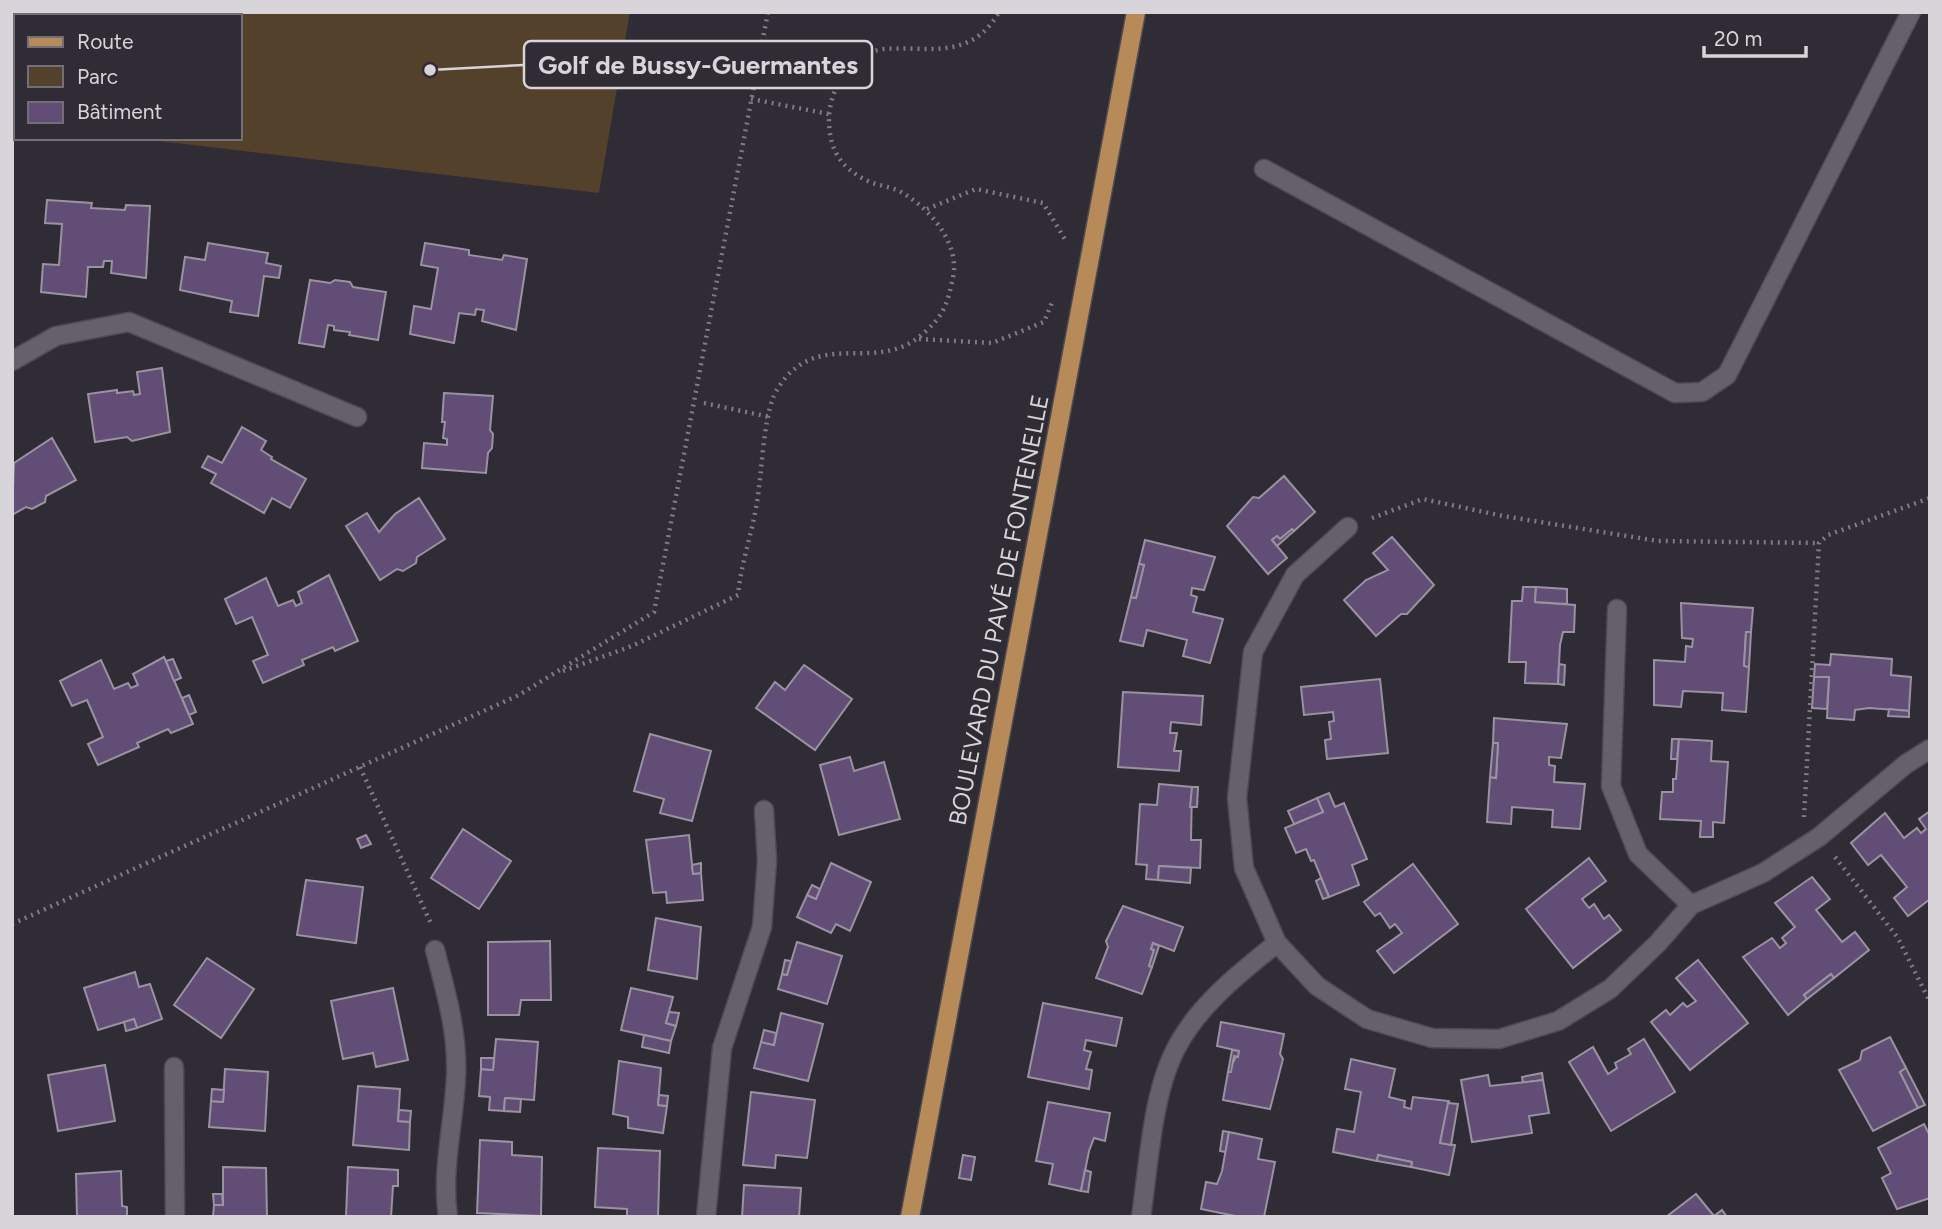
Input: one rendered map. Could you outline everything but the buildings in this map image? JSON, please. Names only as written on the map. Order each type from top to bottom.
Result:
[{"type":"main road","name":"BOULEVARD DU PAVÉ DE FONTENELLE","points":[[910,1217],[1136,12]]},
{"type":"street","points":[[1264,169],[1675,393],[1702,393],[1727,375],[1911,12]]},
{"type":"street","points":[[12,361],[56,336],[129,322],[357,418]]},
{"type":"street","points":[[1348,527],[1295,575],[1253,652],[1237,798],[1244,868],[1277,943],[1317,986],[1367,1019],[1432,1038],[1499,1039],[1558,1021],[1611,989],[1658,943],[1691,905],[1763,873],[1819,837],[1906,764],[1930,749]]},
{"type":"street","points":[[1617,609],[1611,786],[1638,854],[1691,905]]},
{"type":"street","points":[[706,1217],[722,1048],[762,927],[767,860],[764,810]]},
{"type":"street","points":[[1141,1217],[1157,1106],[1178,1043],[1224,986],[1277,943]]},
{"type":"street","points":[[435,950],[455,1026],[456,1077],[448,1161],[448,1217]]},
{"type":"street","points":[[174,1067],[175,1217]]},
{"type":"path","points":[[12,924],[519,695],[654,612],[768,12]]},
{"type":"path","points":[[554,674],[632,646],[738,595],[741,565],[757,506],[773,397],[792,372],[820,354],[890,353],[918,339],[943,315],[954,264],[947,242],[927,209],[897,190],[868,181],[843,163],[829,141],[829,106],[846,69],[867,53],[895,47],[931,51],[967,44],[999,12]]},
{"type":"path","points":[[751,99],[829,114]]},
{"type":"path","points":[[927,209],[976,189],[1043,203],[1067,243]]},
{"type":"path","points":[[918,339],[992,343],[1044,322],[1058,288]]},
{"type":"path","points":[[704,403],[770,417]]},
{"type":"path","points":[[1348,527],[1423,499],[1503,516],[1658,541],[1819,543],[1828,535],[1930,498]]},
{"type":"path","points":[[1816,572],[1819,543]]},
{"type":"path","points":[[360,767],[434,931],[435,950]]},
{"type":"green space","points":[[12,12],[630,12],[599,193],[151,140],[242,140],[242,14],[14,14],[12,125]]},
{"type":"place","name":"Golf de Bussy-Guermantes","points":[[430,70]]}]
